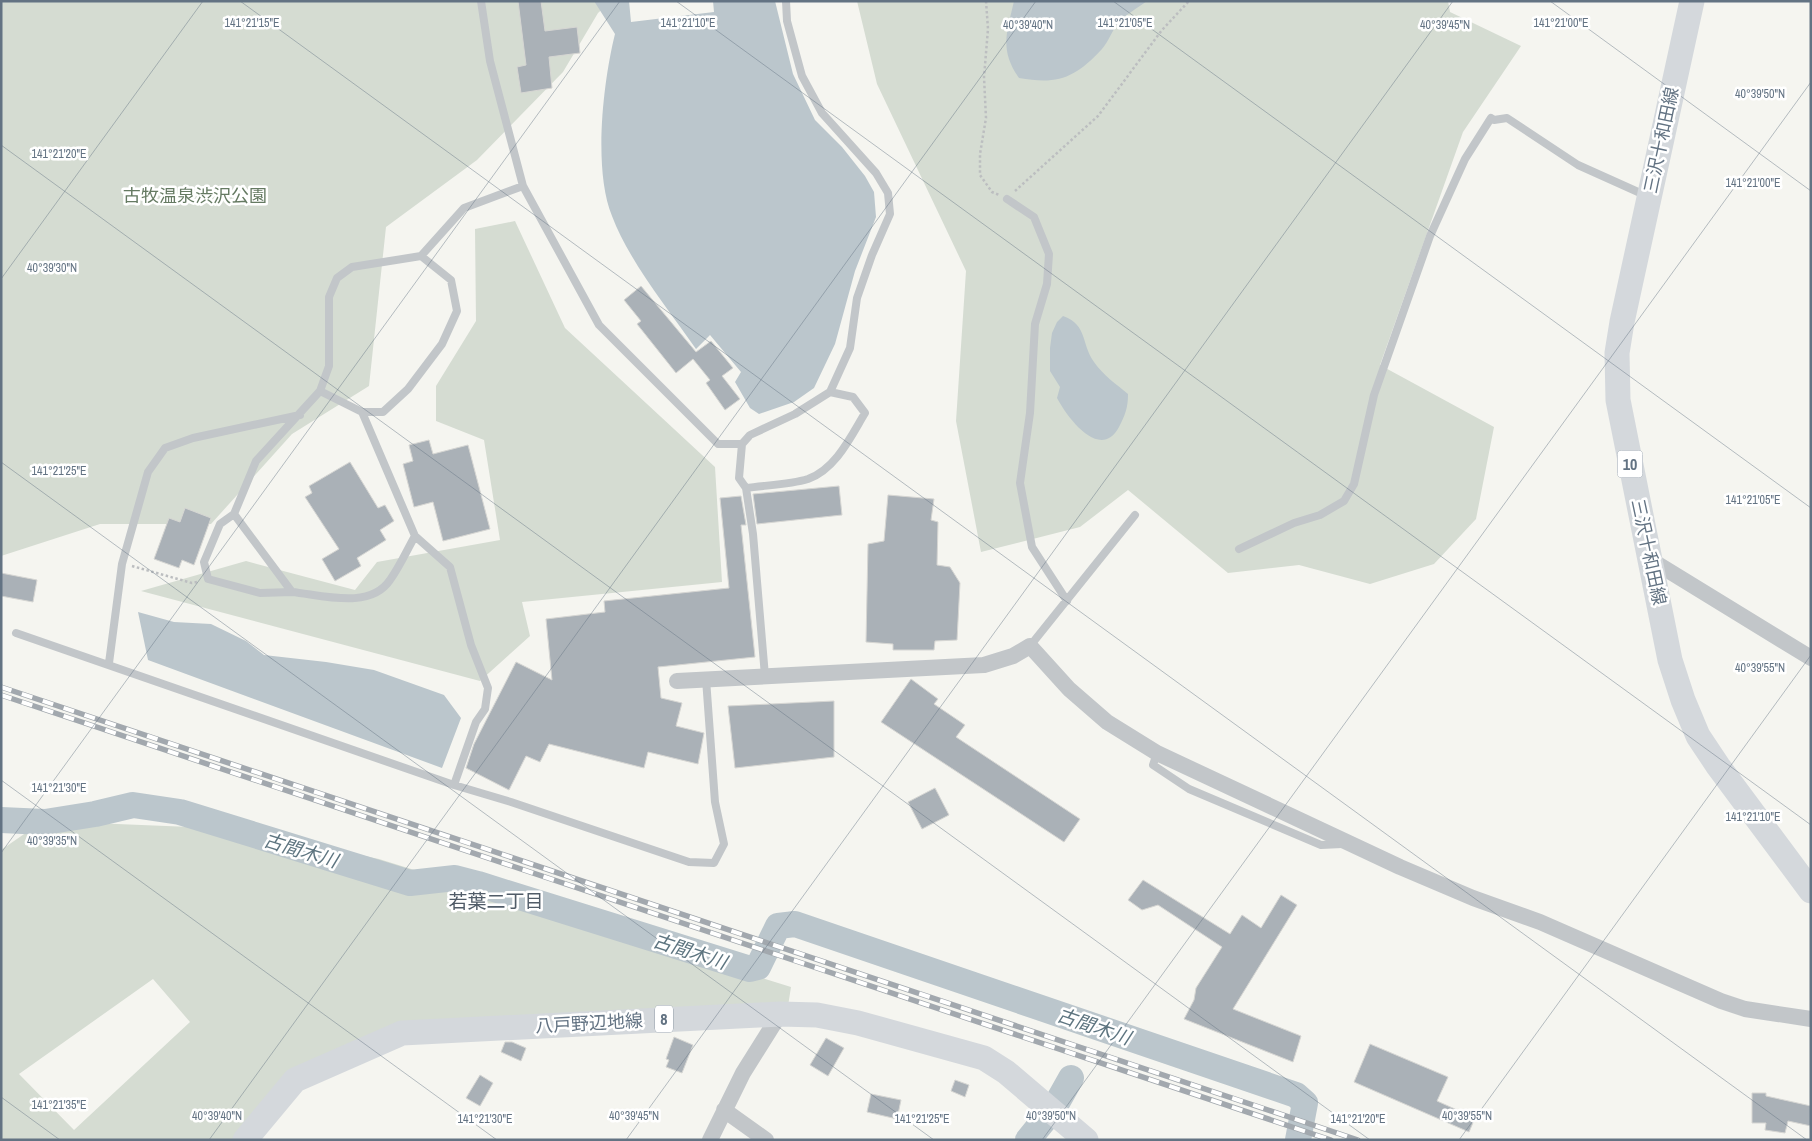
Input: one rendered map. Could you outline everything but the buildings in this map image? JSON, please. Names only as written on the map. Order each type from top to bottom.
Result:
[{"type":"main road","name":"三沢十和田線","points":[[1692,1],[1622,322],[1617,353],[1616,380],[1622,424],[1670,660],[1683,700],[1698,736],[1718,766],[1811,891]]},
{"type":"main road","name":"八戸野辺地線","points":[[245,1140],[295,1080],[402,1033],[780,1014],[816,1016],[858,1023],[984,1058],[1006,1072],[1086,1140]]},
{"type":"street","points":[[1651,560],[1811,658]]},
{"type":"street","points":[[676,681],[984,665],[1013,656],[1030,646],[1069,689],[1107,722],[1157,754],[1473,898],[1540,922],[1722,1000],[1745,1009],[1811,1019]]},
{"type":"street","points":[[710,1140],[743,1073],[780,1014]]},
{"type":"street","points":[[724,1110],[766,1140]]},
{"type":"lane","points":[[481,1],[490,61],[523,186],[599,325],[718,444],[742,444]]},
{"type":"lane","points":[[765,676],[753,534],[746,488],[739,478],[742,444],[750,435],[795,414],[830,392],[850,348],[857,298],[872,255],[890,214],[888,193],[876,173],[822,113],[802,76],[788,21],[786,1]]},
{"type":"lane","points":[[1239,549],[1294,524],[1320,515],[1344,501],[1354,484],[1374,395],[1430,236],[1466,159],[1491,118],[1507,118],[1578,165],[1649,197]]},
{"type":"lane","points":[[416,536],[390,581],[378,593],[349,599],[292,592],[260,593],[208,579],[204,562],[220,524],[234,514],[256,461],[320,391],[329,366],[329,297],[337,278],[352,267],[421,256],[464,208],[523,186]]},
{"type":"lane","points":[[1007,199],[1034,218],[1049,254],[1047,284],[1036,324],[1030,413],[1020,483],[1032,547],[1067,601]]},
{"type":"lane","points":[[320,391],[362,412],[383,412],[408,390],[442,344],[457,311],[451,280],[421,256]]},
{"type":"lane","points":[[746,488],[808,479],[830,465],[846,445],[865,412],[853,397],[830,392]]},
{"type":"lane","points":[[362,412],[416,536],[450,567],[471,645],[488,688],[485,709],[476,722],[454,785]]},
{"type":"lane","points":[[109,663],[122,564],[148,472],[165,448],[193,438],[300,414]]},
{"type":"lane","points":[[234,514],[292,592]]},
{"type":"lane","points":[[1030,646],[1135,514]]},
{"type":"lane","points":[[16,633],[109,663],[454,785],[511,802],[689,862],[714,863],[724,844],[715,802],[706,679]]},
{"type":"path","points":[[986,1],[988,29],[984,77],[986,118],[980,154],[980,175],[992,192],[1007,199],[1043,164],[1098,116],[1162,30],[1188,1]]},
{"type":"path","points":[[122,564],[192,583],[208,579]]},
{"type":"green space","name":"古牧温泉渋沢公園","points":[[1,1],[611,1],[598,13],[563,72],[477,160],[386,227],[369,386],[292,434],[211,524],[100,524],[1,556]]},
{"type":"green space","points":[[857,1],[1448,1],[1450,12],[1521,46],[1463,132],[1380,365],[1494,427],[1476,519],[1434,564],[1370,584],[1299,565],[1228,573],[1128,490],[1080,527],[981,552],[956,421],[966,271],[877,84]]},
{"type":"green space","points":[[515,221],[565,328],[715,467],[722,582],[522,602],[530,636],[480,681],[141,591],[246,561],[355,590],[377,562],[500,540],[484,440],[436,421],[436,386],[476,321],[475,229]]},
{"type":"green space","points":[[43,821],[240,829],[379,859],[791,987],[788,1006],[403,1023],[290,1074],[234,1140],[1,1140],[1,850]],"holes":[[[153,979],[190,1022],[74,1130],[19,1074]]]},
{"type":"shaded area","points":[[594,1],[629,1],[631,22],[714,12],[713,1],[775,1],[793,74],[815,120],[842,147],[865,176],[874,192],[876,217],[855,271],[835,344],[814,388],[794,402],[759,414],[750,408],[735,382],[741,372],[710,335],[696,349],[650,284],[619,233],[606,197],[601,151],[604,101],[615,34]]},
{"type":"shaded area","points":[[1014,1],[1147,1],[1119,22],[1107,43],[1083,67],[1074,73],[1055,80],[1033,80],[1019,78],[1009,59],[1006,41]]},
{"type":"shaded area","points":[[1063,316],[1077,324],[1090,355],[1098,367],[1128,394],[1126,411],[1119,427],[1111,437],[1103,440],[1085,433],[1076,425],[1057,398],[1060,387],[1050,371],[1050,348],[1052,333],[1057,322]]},
{"type":"shaded area","points":[[138,612],[174,622],[211,624],[246,641],[264,655],[374,670],[444,695],[461,718],[442,768],[148,660]]},
{"type":"waterway","name":"古間木川","points":[[1,820],[45,822],[95,814],[133,805],[180,812],[410,883],[455,878],[478,884],[750,969],[758,967],[778,926],[795,924],[1296,1095],[1305,1103],[1298,1140]]},
{"type":"waterway","points":[[1053,1110],[1071,1078]]},
{"type":"waterway","points":[[1028,1140],[1045,1119]]},
{"type":"railway","points":[[1,687],[1358,1140]]},
{"type":"railway","points":[[1,695],[1331,1140]]},
{"type":"district","name":"若葉二丁目","points":[[496,901]]}]
